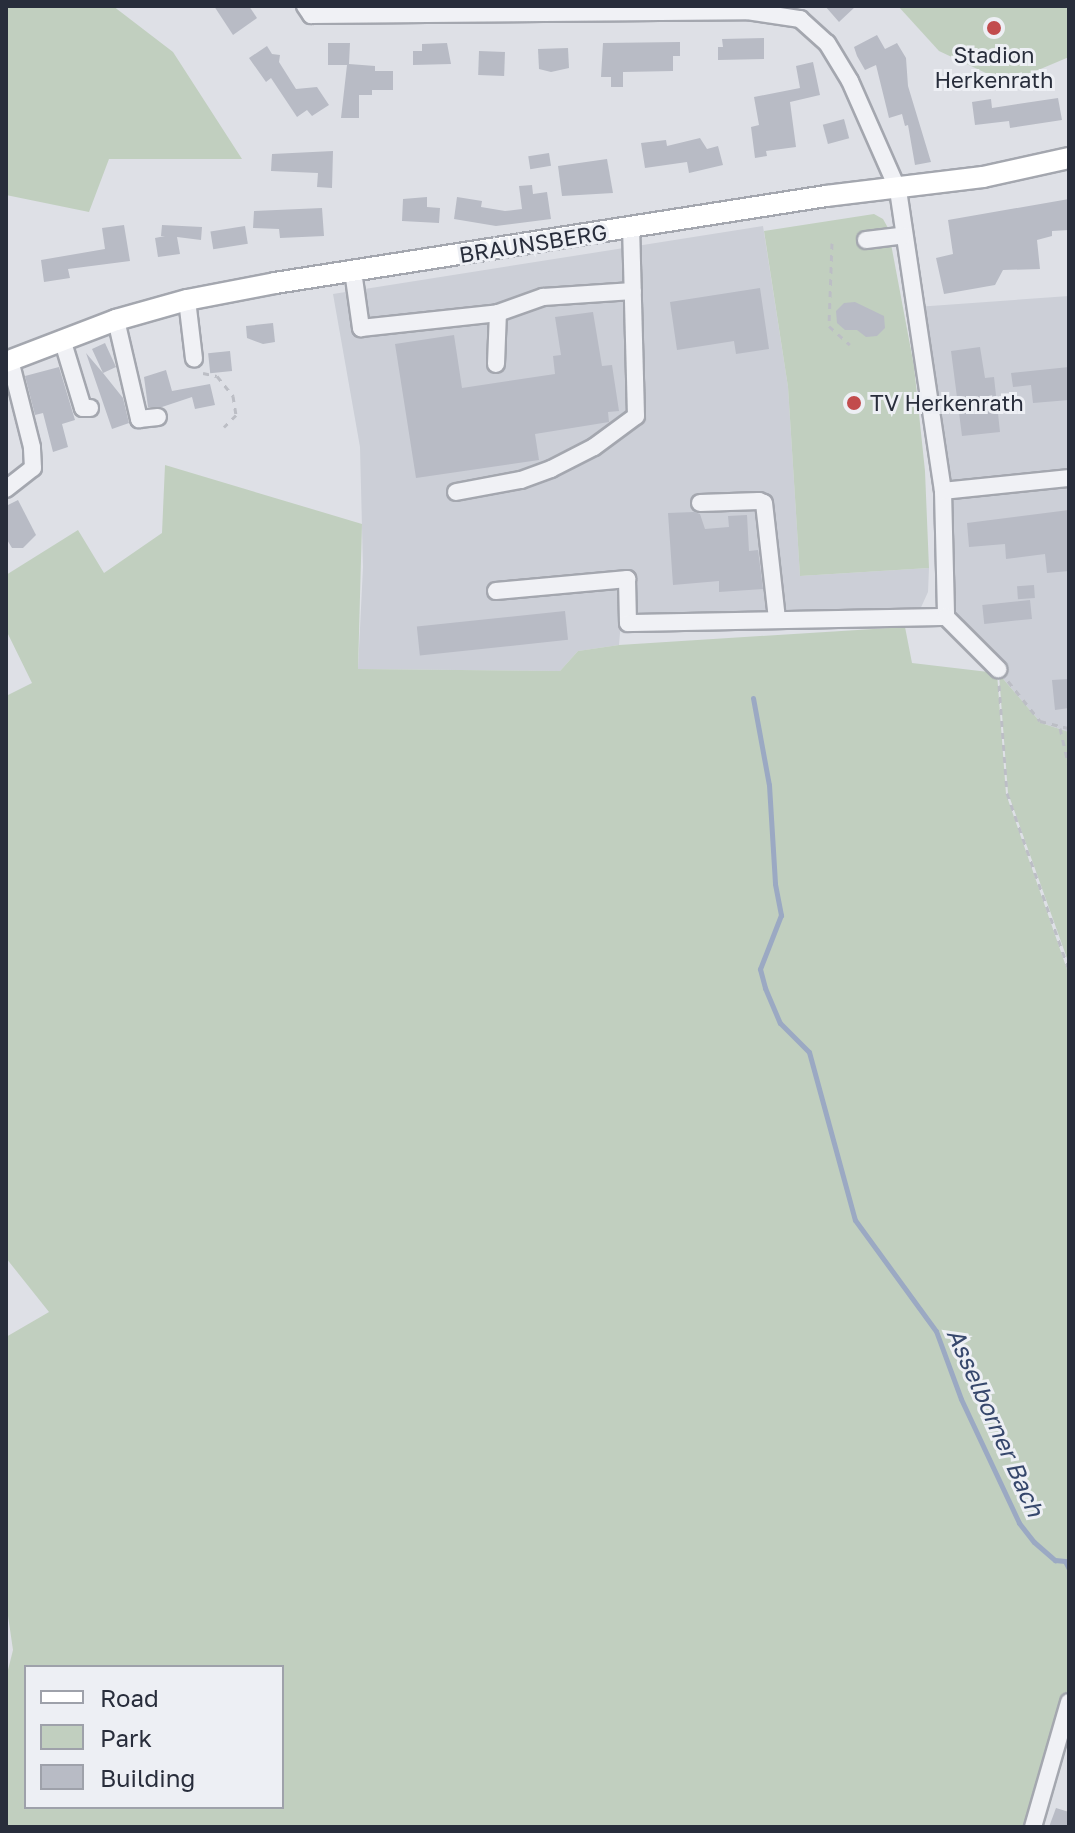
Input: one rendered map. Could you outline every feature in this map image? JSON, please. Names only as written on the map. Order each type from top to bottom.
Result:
[{"type":"main road","name":"BRAUNSBERG","points":[[8,361],[116,320],[187,300],[826,196],[898,190],[983,177],[1069,158]]},
{"type":"street","points":[[305,6],[311,15],[747,11],[800,19],[827,43],[850,81],[898,190],[943,491],[946,617],[998,669]]},
{"type":"street","points":[[456,492],[521,480],[551,469],[594,447],[636,416],[631,227]]},
{"type":"street","points":[[866,240],[904,235]]},
{"type":"street","points":[[353,271],[361,328],[498,313],[543,297],[633,291]]},
{"type":"street","points":[[187,300],[194,359]]},
{"type":"street","points":[[496,364],[498,313]]},
{"type":"street","points":[[116,320],[139,419],[158,417]]},
{"type":"street","points":[[62,339],[83,408],[90,408]]},
{"type":"street","points":[[6,489],[33,468],[32,447],[8,361]]},
{"type":"street","points":[[943,491],[1069,478]]},
{"type":"street","points":[[700,503],[764,503],[777,618]]},
{"type":"street","points":[[496,591],[627,579],[628,623],[946,617]]},
{"type":"street","points":[[1033,1827],[1069,1702]]},
{"type":"path","points":[[832,243],[829,326],[850,345]]},
{"type":"path","points":[[194,359],[198,372],[217,376],[233,396],[236,415],[224,427]]},
{"type":"path","points":[[998,669],[1040,721],[1069,728]]},
{"type":"path","points":[[998,669],[1007,793],[1069,970]]},
{"type":"path","points":[[1060,728],[1069,766]]},
{"type":"shaded area","points":[[763,226],[788,387],[800,576],[929,568],[928,592],[918,614],[621,621],[619,645],[578,651],[560,671],[358,669],[363,567],[360,447],[333,294]]},
{"type":"shaded area","points":[[1069,296],[1069,732],[1041,723],[999,674],[950,630],[916,307]]},
{"type":"green space","points":[[6,6],[113,6],[173,52],[242,159],[109,159],[89,212],[6,195]]},
{"type":"green space","name":"Stadion Herkenrath","points":[[898,6],[1069,6],[1069,57],[1031,73],[988,74],[939,51]]},
{"type":"green space","name":"TV Herkenrath","points":[[874,214],[883,219],[888,228],[914,366],[925,471],[929,568],[800,576],[788,387],[764,231]]},
{"type":"green space","points":[[165,465],[362,524],[358,669],[560,671],[578,651],[619,645],[905,627],[912,663],[997,673],[1006,794],[1069,975],[1069,1684],[1028,1827],[6,1827],[6,1678],[13,1650],[6,1602],[6,1337],[49,1312],[6,1258],[6,696],[32,683],[6,630],[6,575],[78,530],[104,573],[162,533]]},
{"type":"green space","points":[[999,674],[1041,723],[1069,732],[1069,964],[1008,793]]},
{"type":"building","points":[[214,6],[249,6],[257,18],[233,35]]},
{"type":"building","points":[[825,6],[856,6],[839,22]]},
{"type":"building","points":[[877,35],[885,49],[897,43],[906,58],[908,86],[931,162],[915,165],[908,125],[905,126],[902,114],[889,118],[876,65],[865,70],[857,56],[854,47]]},
{"type":"building","points":[[764,38],[764,59],[718,60],[718,47],[723,47],[722,39]]},
{"type":"building","points":[[680,42],[680,56],[673,56],[673,71],[623,72],[623,87],[611,87],[611,77],[601,77],[603,43]]},
{"type":"building","points":[[328,43],[350,43],[349,64],[375,66],[375,71],[393,71],[393,90],[372,90],[372,95],[359,95],[359,118],[341,118],[347,65],[328,65]]},
{"type":"building","points":[[447,43],[451,64],[413,65],[413,51],[422,51],[422,44]]},
{"type":"building","points":[[267,46],[272,54],[280,55],[279,62],[296,89],[317,87],[329,105],[312,116],[307,110],[297,117],[271,78],[266,82],[249,58]]},
{"type":"building","points":[[568,48],[569,68],[551,72],[539,69],[538,49]]},
{"type":"building","points":[[479,51],[505,52],[504,76],[478,75]]},
{"type":"building","points":[[813,62],[820,95],[790,102],[796,147],[766,151],[767,156],[755,158],[751,127],[759,125],[754,97],[800,88],[796,66]]},
{"type":"building","points":[[1058,98],[1062,120],[1010,128],[1009,121],[975,125],[972,102],[991,99],[992,108]]},
{"type":"building","points":[[844,119],[849,138],[828,144],[823,125]]},
{"type":"building","points":[[700,138],[707,149],[718,146],[723,165],[689,173],[687,162],[645,168],[641,143],[666,140],[667,146]]},
{"type":"building","points":[[333,151],[332,188],[317,187],[318,173],[271,171],[272,154]]},
{"type":"building","points":[[549,153],[551,166],[530,169],[528,156]]},
{"type":"building","points":[[607,159],[613,193],[562,196],[558,166]]},
{"type":"building","points":[[532,185],[533,194],[547,192],[551,219],[496,226],[454,219],[457,197],[482,201],[481,207],[505,211],[522,209],[519,186]]},
{"type":"building","points":[[427,197],[427,207],[440,208],[439,223],[402,221],[403,199]]},
{"type":"building","points":[[1069,199],[1069,230],[1052,231],[1052,236],[1037,240],[1040,269],[1003,270],[995,285],[944,294],[936,258],[953,254],[948,220]]},
{"type":"building","points":[[322,208],[324,236],[280,238],[279,229],[253,228],[254,211]]},
{"type":"building","points":[[124,225],[130,261],[68,269],[70,278],[44,282],[41,260],[105,249],[102,228]]},
{"type":"building","points":[[162,225],[202,227],[201,240],[177,237],[180,254],[158,257],[155,238],[165,236],[161,236]]},
{"type":"building","points":[[245,226],[248,244],[213,249],[210,231]]},
{"type":"building","points":[[760,288],[769,349],[736,354],[734,341],[677,350],[670,302]]},
{"type":"building","points":[[855,302],[884,316],[885,328],[877,336],[866,337],[857,330],[845,330],[837,323],[836,311],[844,303]]},
{"type":"building","points":[[593,312],[602,366],[612,365],[619,411],[608,412],[609,422],[535,434],[539,460],[416,478],[395,344],[454,335],[462,388],[555,374],[553,356],[561,355],[555,317]]},
{"type":"building","points":[[273,323],[275,342],[263,344],[247,338],[246,326]]},
{"type":"building","points":[[105,343],[116,367],[103,373],[92,349]]},
{"type":"building","points":[[980,347],[985,378],[994,377],[1000,432],[962,436],[951,351]]},
{"type":"building","points":[[230,351],[232,371],[210,373],[208,353]]},
{"type":"building","points":[[86,353],[123,398],[129,423],[112,429]]},
{"type":"building","points":[[59,367],[75,420],[62,424],[68,447],[53,452],[43,413],[35,415],[25,376]]},
{"type":"building","points":[[1069,367],[1069,400],[1033,403],[1031,385],[1013,387],[1011,373]]},
{"type":"building","points":[[166,370],[172,391],[210,384],[215,405],[195,409],[192,397],[162,407],[148,407],[144,377]]},
{"type":"building","points":[[18,500],[36,535],[23,548],[12,548],[6,538],[6,506]]},
{"type":"building","points":[[1069,510],[1069,571],[1047,573],[1045,554],[1006,559],[1005,544],[969,547],[967,523]]},
{"type":"building","points":[[668,513],[700,514],[705,529],[729,527],[728,516],[747,515],[749,551],[758,550],[763,589],[719,592],[719,581],[673,585]]},
{"type":"building","points":[[1034,585],[1035,598],[1018,599],[1017,586]]},
{"type":"building","points":[[1030,600],[1032,619],[984,624],[982,605]]},
{"type":"building","points":[[565,611],[568,640],[420,655],[417,627]]},
{"type":"building","points":[[1069,679],[1069,708],[1055,710],[1052,680]]},
{"type":"building","points":[[1056,1808],[1069,1812],[1069,1827],[1049,1827]]},
{"type":"waterway","name":"Asselborner Bach","points":[[753,698],[769,785],[775,884],[781,915],[760,969],[765,988],[780,1023],[809,1052],[855,1220],[936,1331],[961,1399],[1019,1523],[1034,1542],[1055,1560],[1065,1561],[1069,1569]]},
{"type":"place","name":"Stadion Herkenrath","points":[[994,28]]},
{"type":"place","name":"TV Herkenrath","points":[[854,403]]}]
